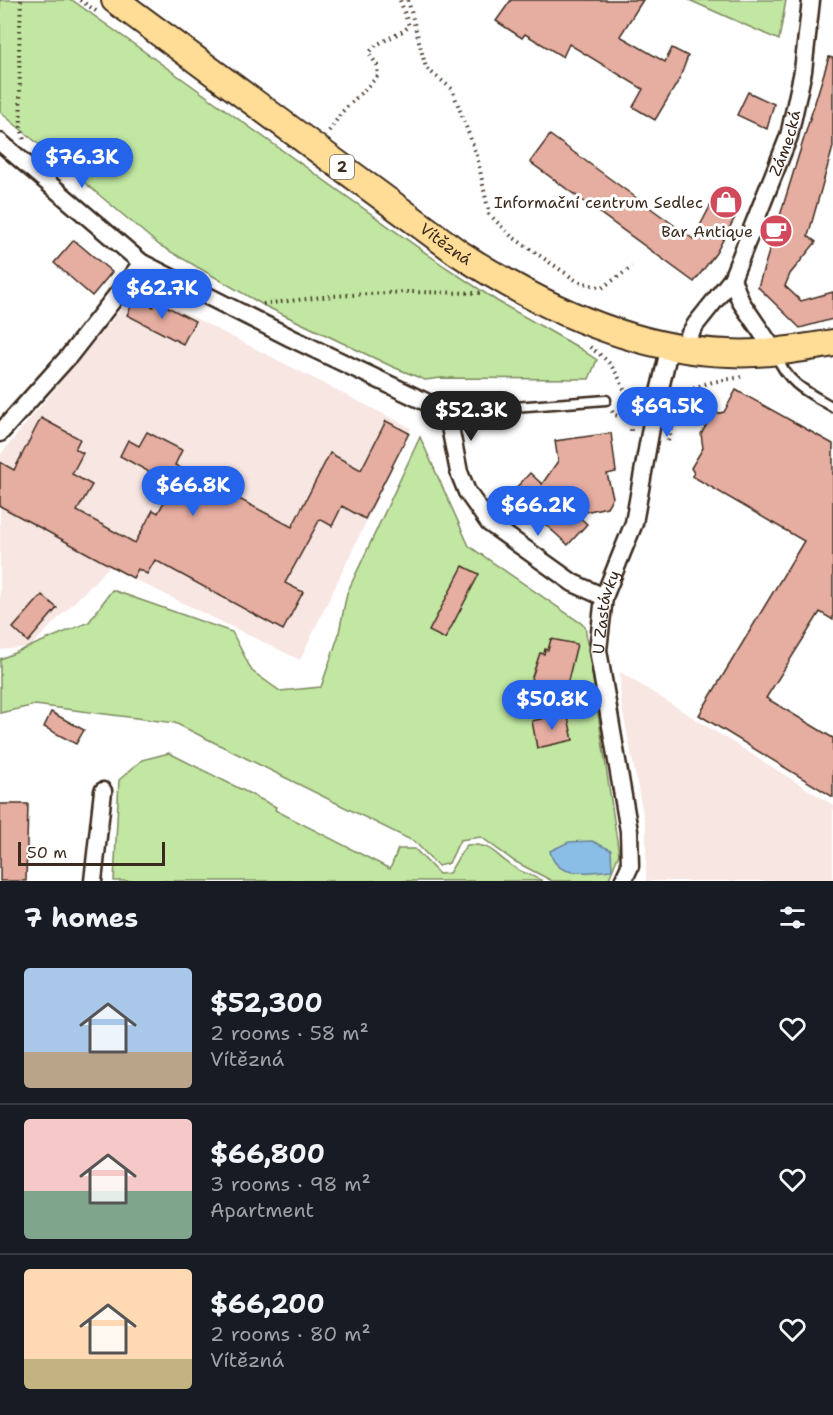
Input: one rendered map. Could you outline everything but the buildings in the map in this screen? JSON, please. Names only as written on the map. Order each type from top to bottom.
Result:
[{"type":"main road","name":"Vítězná","points":[[115,0],[426,230],[500,279],[548,304],[619,332],[675,347],[728,354],[775,352],[833,343]]},
{"type":"street","name":"Zámecká","points":[[675,347],[732,279],[789,136],[803,71],[811,0]]},
{"type":"street","points":[[0,142],[142,262],[447,412],[459,472],[467,492],[489,523],[573,583],[604,597]]},
{"type":"street","points":[[0,433],[69,356],[142,262]]},
{"type":"street","points":[[732,279],[741,302],[775,352]]},
{"type":"street","name":"U Zastávky","points":[[623,881],[630,866],[629,831],[598,650],[604,597],[634,523],[652,422],[675,347]]},
{"type":"street","points":[[93,881],[103,791]]},
{"type":"lane","points":[[775,352],[783,370],[795,384],[833,406]]},
{"type":"lane","points":[[447,412],[606,400]]},
{"type":"path","points":[[21,0],[19,52],[21,127],[34,171]]},
{"type":"path","points":[[327,134],[342,112],[378,76],[377,65],[369,53],[376,45],[409,26],[400,0]]},
{"type":"path","points":[[408,0],[426,68],[452,89],[473,144],[489,214],[511,236],[577,281],[602,288],[632,267]]},
{"type":"path","points":[[231,307],[314,300],[332,296],[406,292],[484,293]]},
{"type":"path","points":[[666,446],[676,410],[683,396],[695,387],[742,376]]},
{"type":"path","points":[[606,400],[614,415],[631,418]]},
{"type":"path","points":[[676,410],[706,424]]},
{"type":"shaded area","points":[[138,289],[411,428],[300,660],[109,567],[30,647],[0,650],[0,455]]},
{"type":"shaded area","points":[[620,672],[833,805],[833,881],[646,881],[646,829],[621,702]]},
{"type":"green space","points":[[0,0],[72,0],[444,266],[497,301],[597,360],[589,379],[441,378],[425,380],[265,306],[159,245],[0,112]]},
{"type":"green space","points":[[689,0],[786,0],[779,40]]},
{"type":"green space","points":[[420,437],[469,546],[585,626],[619,854],[608,881],[552,881],[514,861],[481,837],[460,840],[449,863],[438,866],[415,842],[175,723],[35,705],[0,713],[0,659],[89,622],[112,590],[232,632],[252,671],[280,691],[321,687],[338,637],[347,593]]},
{"type":"green space","points":[[169,753],[276,807],[275,810],[390,869],[398,849],[415,849],[439,874],[449,873],[467,845],[475,845],[492,850],[506,862],[543,881],[114,881],[119,780],[142,760]]},
{"type":"water","points":[[592,841],[611,850],[612,870],[575,872],[566,870],[553,860],[550,851],[569,842]]},
{"type":"place","name":"Informační centrum Sedlec","points":[[726,202]]},
{"type":"place","name":"Bar Antique","points":[[776,231]]}]
